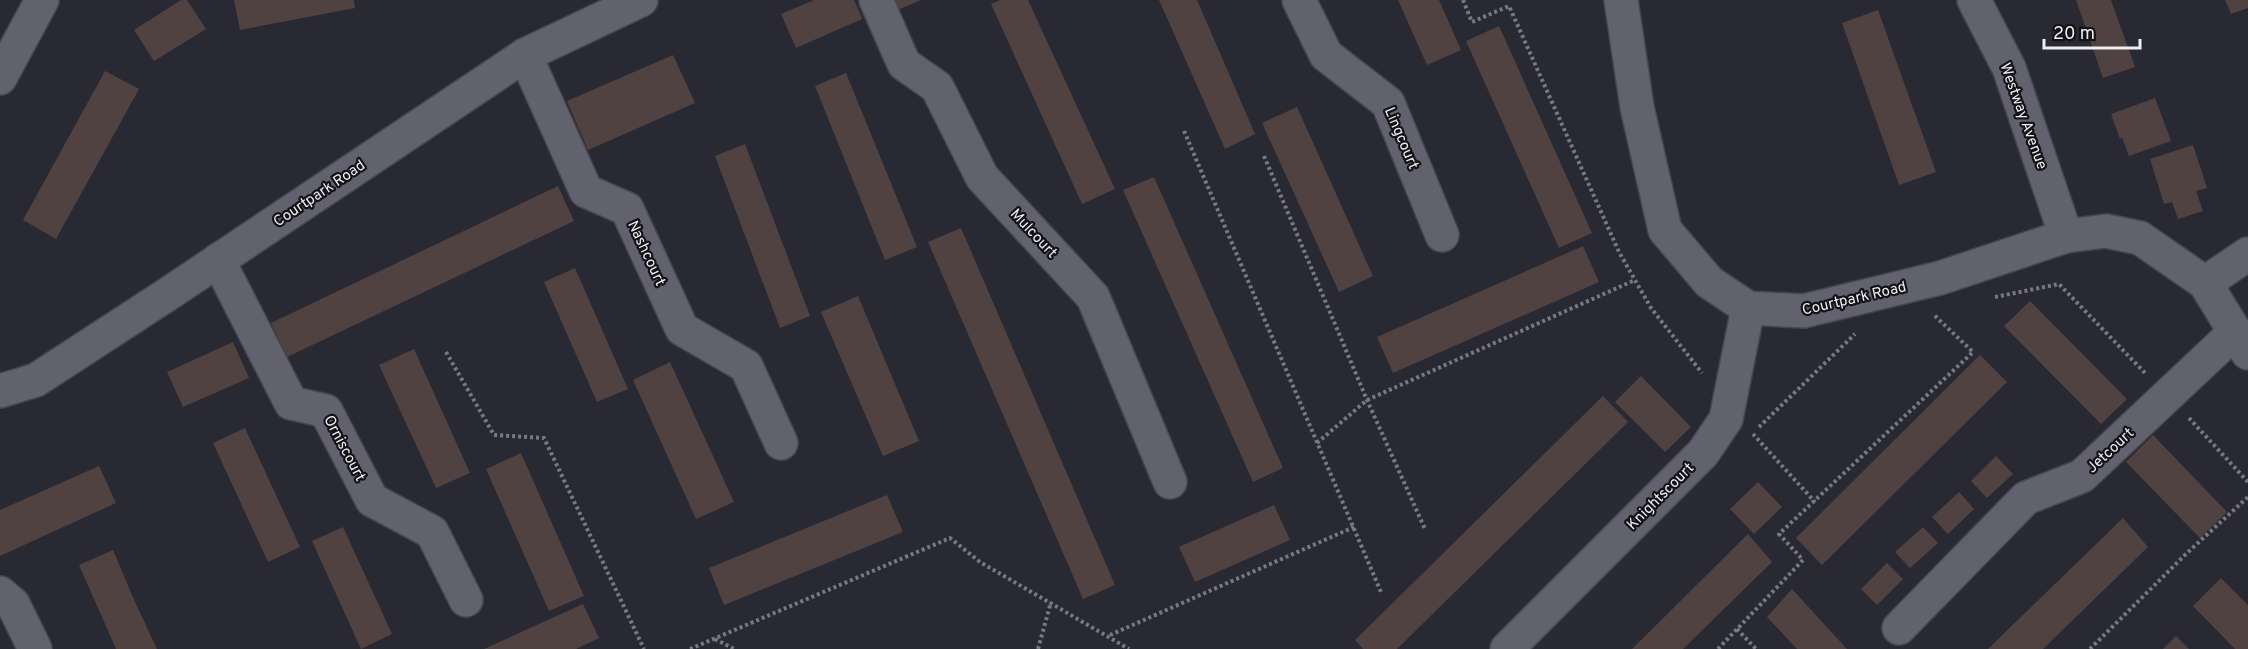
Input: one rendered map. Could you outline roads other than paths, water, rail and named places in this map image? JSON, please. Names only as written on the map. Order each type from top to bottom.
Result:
[{"type":"street","points":[[0,78],[42,0]]},
{"type":"street","name":"Courtpark Road","points":[[0,391],[36,380],[525,55],[641,0]]},
{"type":"street","name":"Mulcourt","points":[[876,0],[904,64],[937,87],[982,177],[1093,297],[1170,482]]},
{"type":"street","name":"Lingcourt","points":[[1299,0],[1326,55],[1388,103],[1442,235]]},
{"type":"street","points":[[1621,0],[1637,107],[1665,230],[1709,282],[1748,308]]},
{"type":"street","name":"Westway Avenue","points":[[1974,0],[2009,68],[2066,236]]},
{"type":"street","name":"Nashcourt","points":[[525,55],[586,191],[627,209],[682,329],[746,366],[781,443]]},
{"type":"street","name":"Courtpark Road","points":[[1748,308],[1804,311],[1940,278],[2066,236],[2106,231],[2140,238],[2205,283],[2241,342]]},
{"type":"street","points":[[2205,283],[2248,254]]},
{"type":"street","name":"Orniscourt","points":[[218,260],[291,403],[326,411],[372,500],[432,532],[466,600]]},
{"type":"street","name":"Knightscourt","points":[[1507,649],[1703,453],[1726,419],[1748,308]]},
{"type":"street","name":"Jetcourt","points":[[1899,628],[2026,498],[2082,476],[2167,396],[2241,342]]},
{"type":"street","points":[[0,592],[13,604],[35,649]]}]
